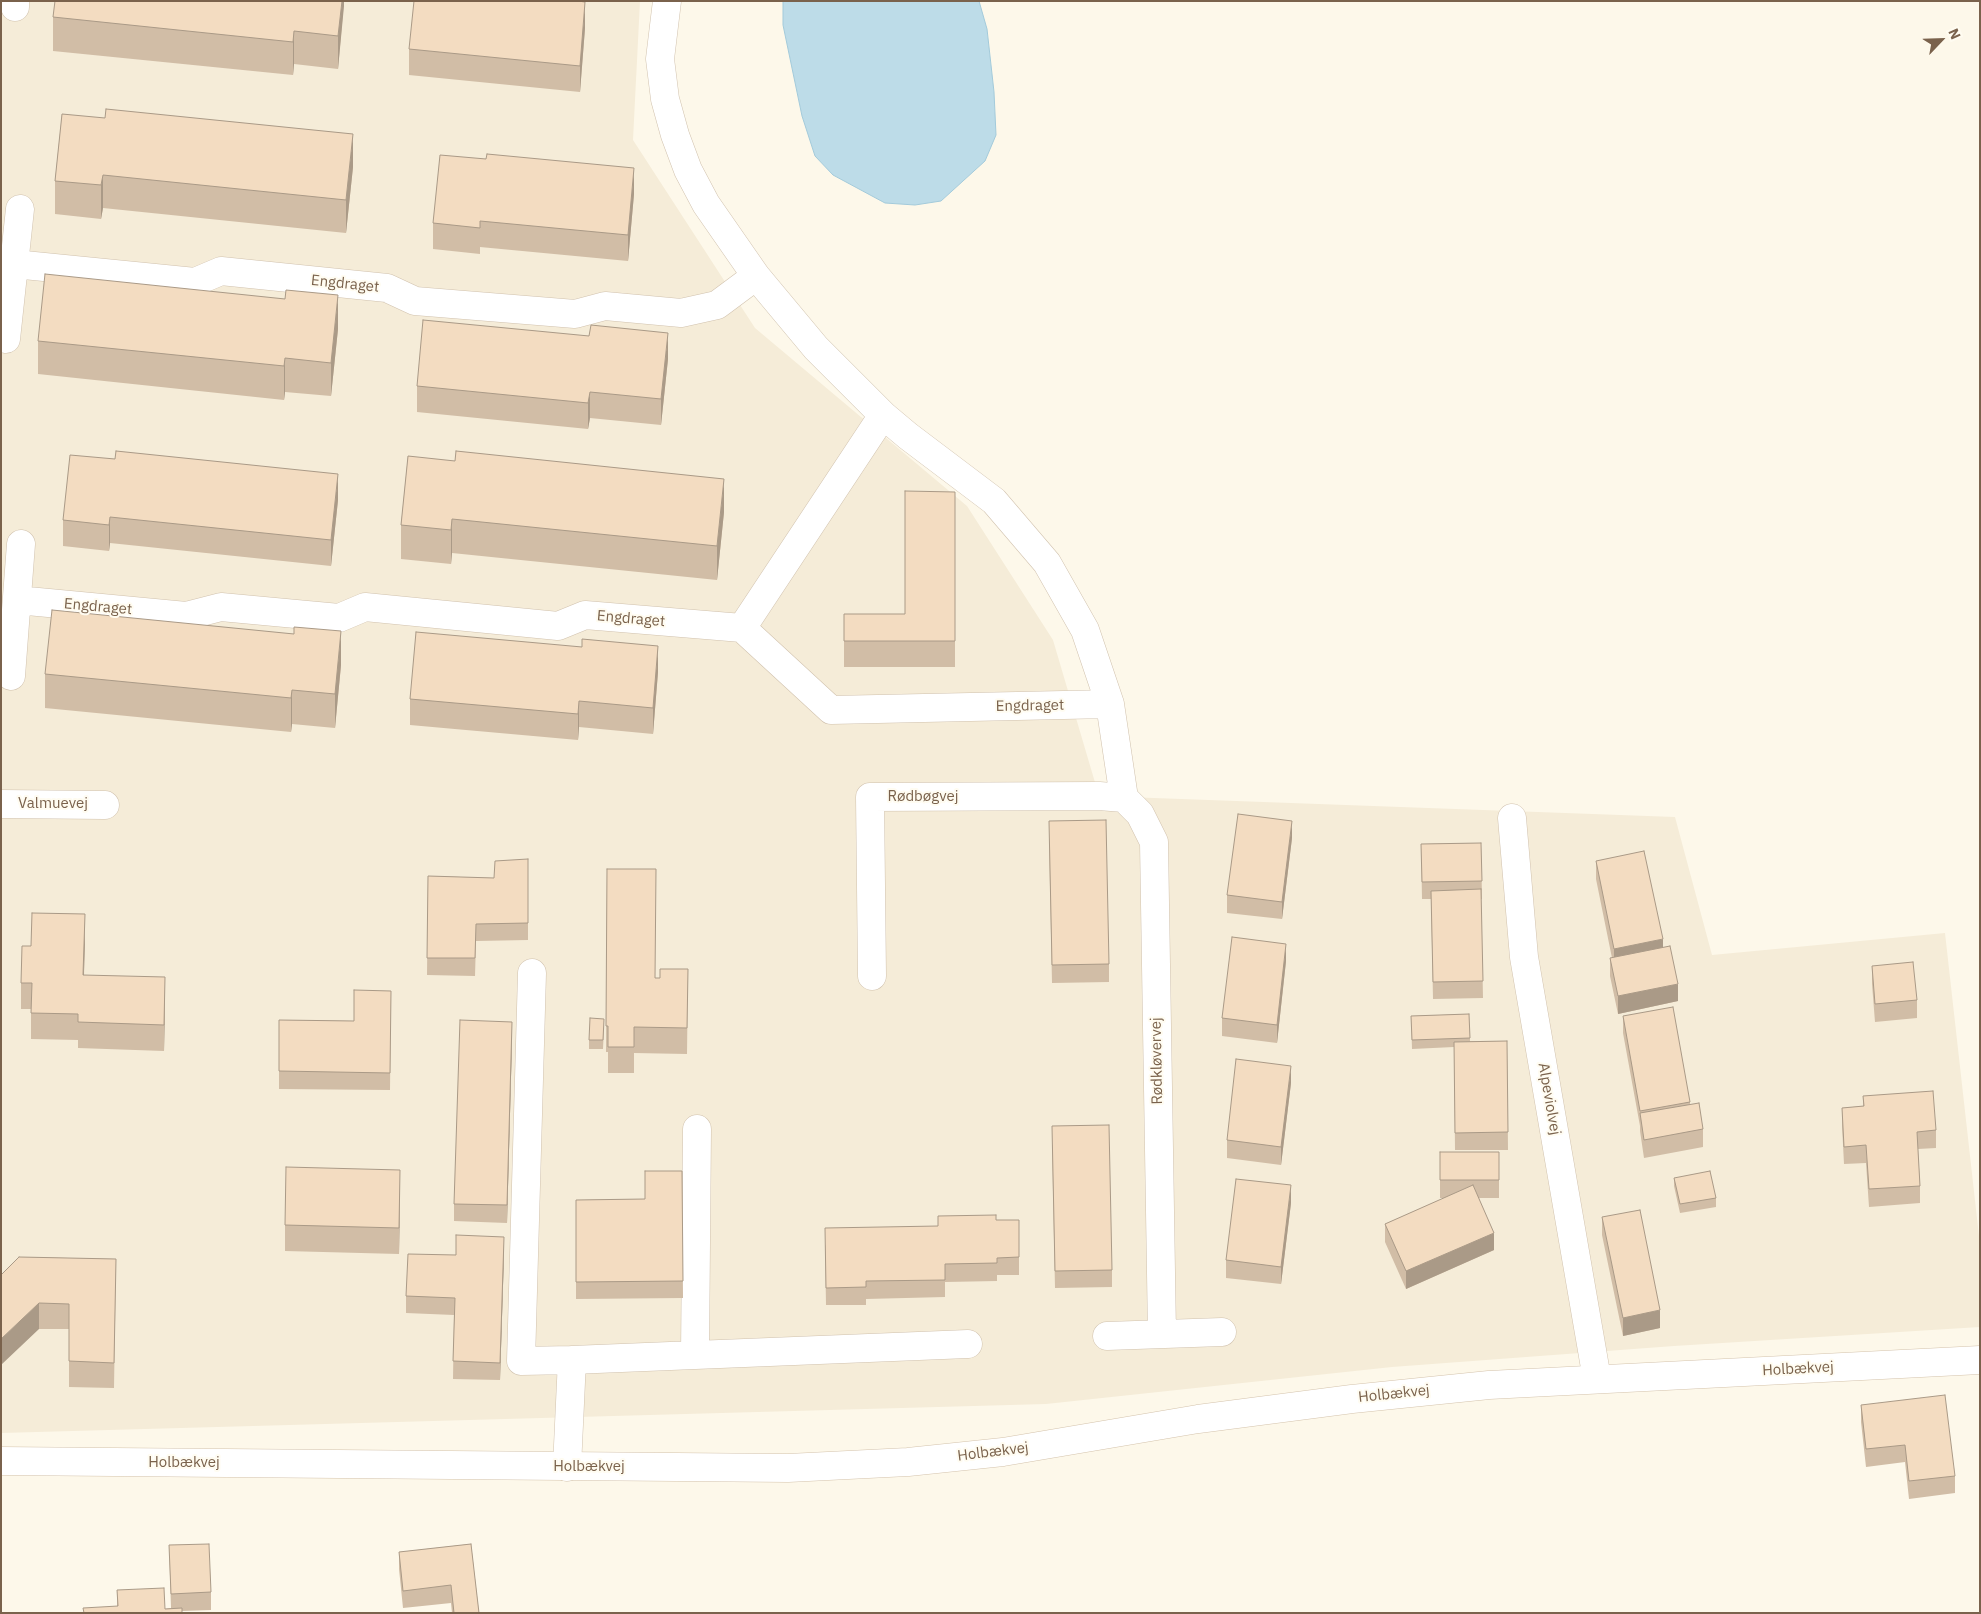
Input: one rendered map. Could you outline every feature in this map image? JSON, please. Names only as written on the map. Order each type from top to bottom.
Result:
[{"type":"street","points":[[668,1],[660,60],[665,99],[675,135],[688,170],[706,204],[756,276],[816,348],[883,415],[994,501],[1047,563],[1085,630],[1110,704],[1124,798]]},
{"type":"street","points":[[6,339],[20,209]]},
{"type":"street","name":"Engdraget","points":[[14,264],[195,282],[221,271],[387,288],[415,301],[575,314],[605,306],[681,313],[717,305],[756,276]]},
{"type":"street","points":[[742,628],[883,415]]},
{"type":"street","points":[[10,676],[21,544]]},
{"type":"street","name":"Engdraget","points":[[17,600],[186,616],[221,606],[339,618],[365,607],[558,626],[585,615],[742,628],[831,710],[1110,704]]},
{"type":"street","name":"Rødbøgvej","points":[[872,976],[870,797],[1099,796],[1124,798]]},
{"type":"street","name":"Rødkløvervej","points":[[1124,798],[1140,814],[1154,842],[1162,1334]]},
{"type":"street","name":"Valmuevej","points":[[1,804],[105,805]]},
{"type":"street","name":"Alpeviolvej","points":[[1512,818],[1524,956],[1597,1379]]},
{"type":"street","points":[[532,972],[521,1361],[968,1344]]},
{"type":"street","points":[[695,1355],[697,1129]]},
{"type":"street","points":[[1108,1336],[1222,1332]]},
{"type":"street","points":[[567,1467],[572,1360]]},
{"type":"street","name":"Holbækvej","points":[[1,1461],[788,1468],[908,1462],[1003,1452],[1198,1419],[1489,1384],[1980,1360]]},
{"type":"shaded area","points":[[1,1],[640,1],[633,140],[755,328],[967,506],[1053,640],[1099,796],[1675,817],[1712,955],[1945,933],[1980,1245],[1980,1327],[1674,1346],[1392,1367],[1046,1404],[1,1433]]},
{"type":"water","points":[[783,1],[979,1],[987,29],[994,92],[996,135],[985,161],[941,201],[915,205],[885,203],[833,175],[815,156],[802,116],[783,25]]},
{"type":"building","points":[[55,1],[342,1],[338,36],[294,31],[293,42],[53,17]]},
{"type":"building","points":[[414,1],[585,2],[580,66],[409,49]]},
{"type":"building","points":[[106,109],[353,134],[346,200],[103,175],[101,185],[55,181],[62,114],[105,118]]},
{"type":"building","points":[[487,154],[634,168],[628,235],[480,221],[480,228],[433,223],[440,155],[486,159]]},
{"type":"building","points":[[45,274],[285,299],[286,290],[338,295],[331,363],[285,358],[284,366],[38,341]]},
{"type":"building","points":[[423,320],[589,336],[591,325],[668,333],[661,399],[590,392],[588,403],[417,386]]},
{"type":"building","points":[[116,451],[338,474],[331,540],[110,517],[109,525],[63,520],[70,455],[115,459]]},
{"type":"building","points":[[456,451],[724,479],[717,546],[452,519],[451,530],[401,525],[408,456],[455,461]]},
{"type":"building","points":[[905,491],[955,492],[955,641],[844,641],[844,614],[905,614]]},
{"type":"building","points":[[52,610],[294,634],[294,627],[341,631],[335,694],[292,690],[291,698],[45,674]]},
{"type":"building","points":[[416,632],[582,647],[582,639],[658,646],[653,708],[579,701],[578,714],[410,699]]},
{"type":"building","points":[[1238,814],[1292,821],[1282,902],[1227,895]]},
{"type":"building","points":[[1106,820],[1109,964],[1052,965],[1049,821]]},
{"type":"building","points":[[1481,843],[1482,881],[1422,882],[1421,844]]},
{"type":"building","points":[[1644,851],[1663,939],[1614,949],[1596,861]]},
{"type":"building","points":[[528,859],[528,923],[476,924],[475,958],[427,958],[428,876],[494,878],[495,861]]},
{"type":"building","points":[[607,869],[656,869],[655,978],[660,978],[660,969],[688,969],[687,1028],[634,1027],[634,1047],[608,1047],[608,1026],[606,1026]]},
{"type":"building","points":[[1481,889],[1483,981],[1433,982],[1431,891]]},
{"type":"building","points":[[32,913],[85,914],[83,975],[165,977],[164,1025],[78,1022],[78,1014],[31,1013],[32,983],[21,983],[22,946],[31,946]]},
{"type":"building","points":[[1232,937],[1286,944],[1277,1025],[1222,1018]]},
{"type":"building","points":[[1670,946],[1678,984],[1618,996],[1610,958]]},
{"type":"building","points":[[1913,962],[1917,1000],[1875,1004],[1872,966]]},
{"type":"building","points":[[354,990],[391,991],[390,1073],[279,1071],[279,1020],[354,1021]]},
{"type":"building","points":[[1673,1007],[1690,1102],[1640,1111],[1623,1016]]},
{"type":"building","points":[[1469,1014],[1470,1038],[1412,1040],[1411,1016]]},
{"type":"building","points":[[590,1018],[604,1019],[603,1040],[589,1040]]},
{"type":"building","points":[[460,1020],[512,1022],[507,1205],[454,1204]]},
{"type":"building","points":[[1507,1041],[1508,1132],[1455,1133],[1454,1042]]},
{"type":"building","points":[[1236,1059],[1291,1066],[1281,1147],[1227,1140]]},
{"type":"building","points":[[1933,1091],[1936,1130],[1917,1132],[1920,1186],[1869,1189],[1866,1145],[1844,1147],[1842,1108],[1864,1106],[1863,1096]]},
{"type":"building","points":[[1699,1103],[1703,1129],[1644,1140],[1640,1113]]},
{"type":"building","points":[[1109,1125],[1112,1270],[1055,1271],[1052,1126]]},
{"type":"building","points":[[1440,1152],[1499,1152],[1499,1180],[1440,1180]]},
{"type":"building","points":[[286,1167],[400,1170],[399,1228],[285,1225]]},
{"type":"building","points":[[645,1171],[682,1171],[683,1281],[576,1282],[576,1200],[645,1199]]},
{"type":"building","points":[[1710,1171],[1716,1198],[1680,1204],[1674,1178]]},
{"type":"building","points":[[1236,1179],[1291,1185],[1281,1267],[1226,1260]]},
{"type":"building","points":[[1473,1185],[1494,1233],[1406,1271],[1385,1224]]},
{"type":"building","points":[[1640,1210],[1660,1310],[1623,1318],[1602,1217]]},
{"type":"building","points":[[996,1215],[996,1220],[1019,1220],[1019,1257],[997,1258],[997,1263],[945,1264],[945,1280],[866,1281],[866,1287],[826,1288],[825,1228],[938,1226],[938,1216]]},
{"type":"building","points":[[456,1235],[504,1237],[500,1363],[453,1361],[455,1298],[406,1296],[408,1254],[456,1255]]},
{"type":"building","points":[[19,1257],[116,1259],[114,1363],[69,1361],[69,1304],[39,1303],[1,1339],[1,1275]]},
{"type":"building","points":[[1945,1395],[1955,1476],[1909,1481],[1905,1445],[1866,1449],[1861,1405]]},
{"type":"building","points":[[209,1544],[211,1592],[171,1594],[169,1545]]},
{"type":"building","points":[[471,1544],[479,1613],[454,1613],[451,1585],[403,1591],[399,1552]]},
{"type":"building","points":[[164,1588],[165,1609],[182,1608],[182,1613],[84,1613],[83,1608],[118,1606],[117,1590]]}]
